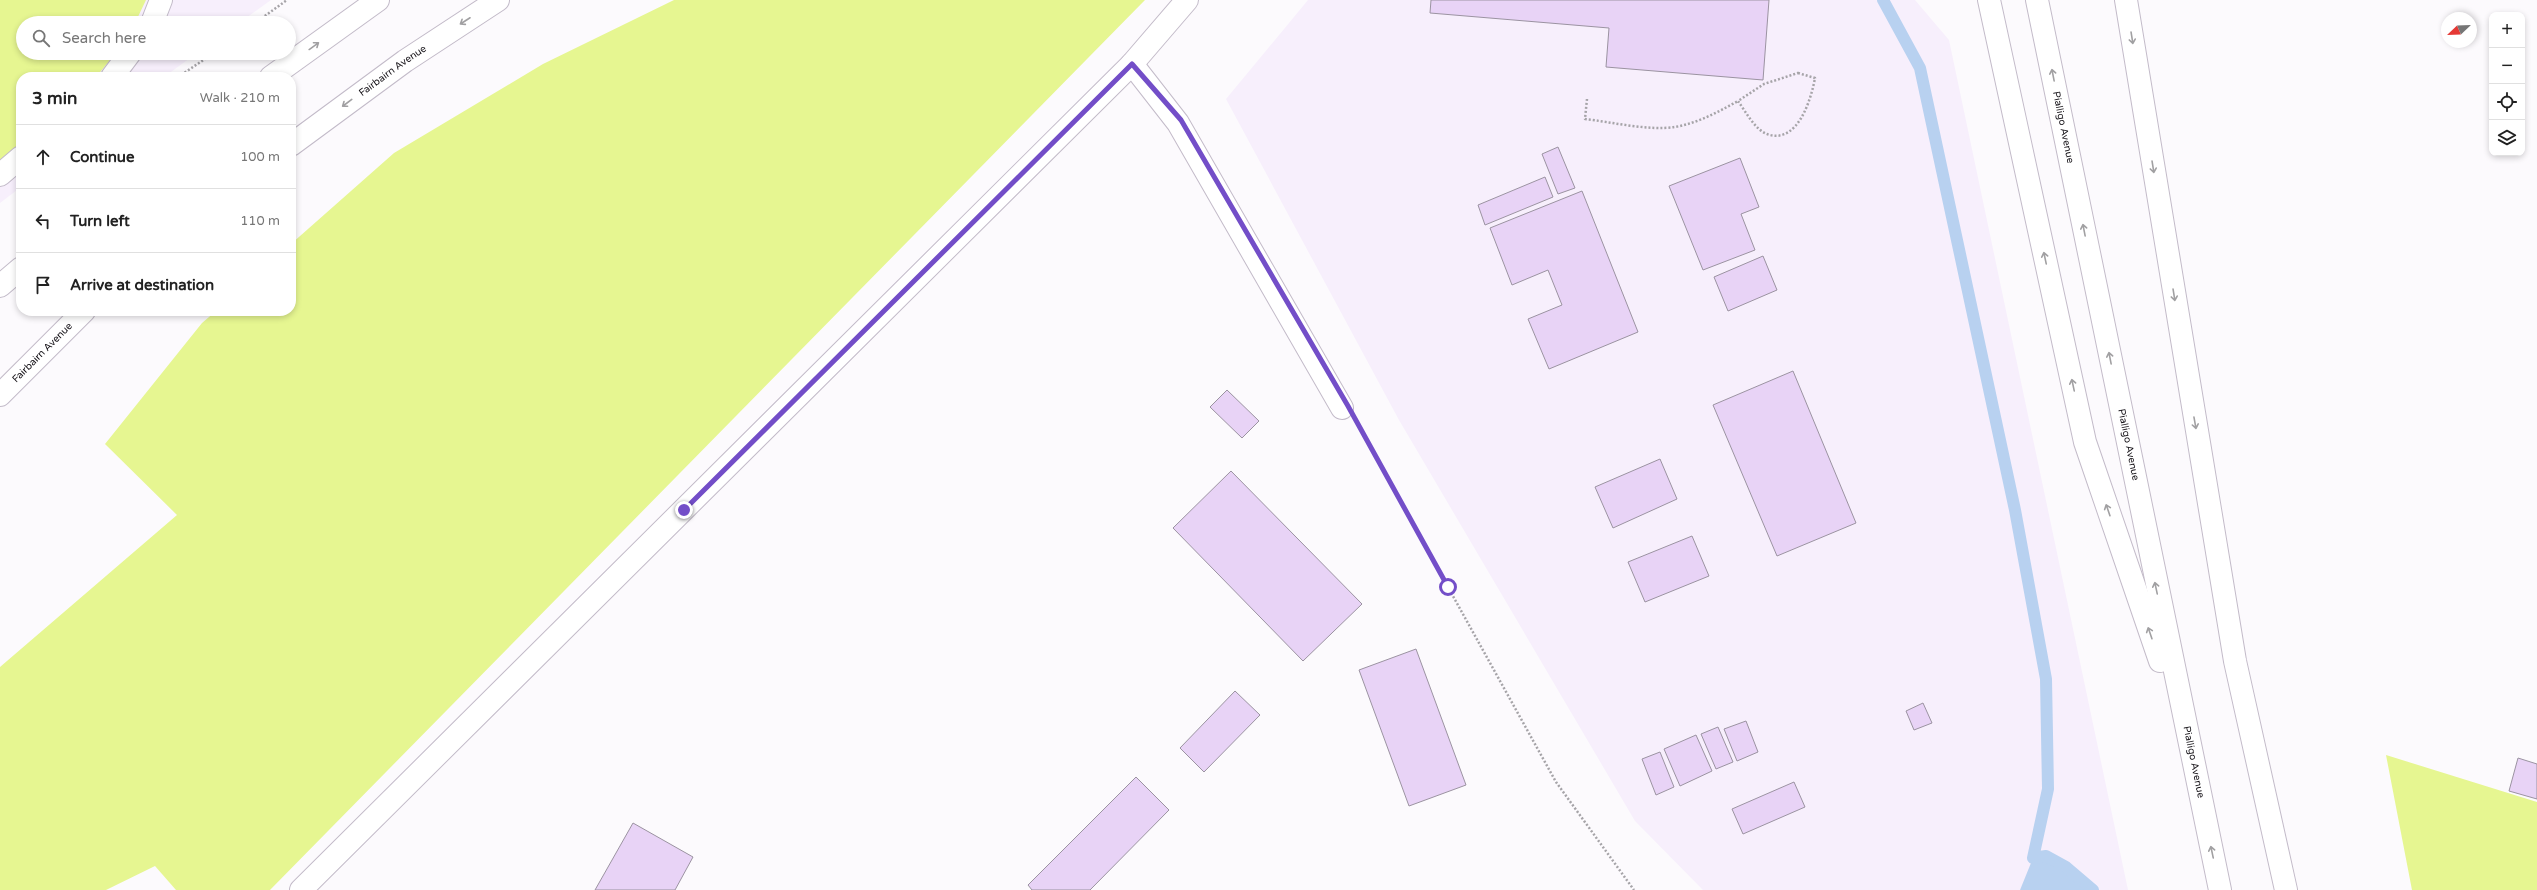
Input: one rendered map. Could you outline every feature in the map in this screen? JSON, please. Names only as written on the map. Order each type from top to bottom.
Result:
[{"type":"main road","points":[[155,16],[161,0]]},
{"type":"main road","points":[[296,59],[378,0]]},
{"type":"main road","name":"Fairbairn Avenue","points":[[296,141],[405,61],[498,0]]},
{"type":"main road","points":[[301,890],[1132,64],[1188,0]]},
{"type":"main road","points":[[1989,0],[2085,442],[2190,749]]},
{"type":"main road","name":"Pialligo Avenue","points":[[2037,0],[2220,890]]},
{"type":"main road","points":[[2126,0],[2235,661],[2286,890]]},
{"type":"main road","points":[[116,72],[125,60]]},
{"type":"main road","points":[[278,72],[295,60]]},
{"type":"main road","points":[[1132,64],[1178,123],[1342,408]]},
{"type":"main road","points":[[0,175],[16,161]]},
{"type":"main road","points":[[0,286],[16,272]]},
{"type":"main road","name":"Fairbairn Avenue","points":[[0,395],[79,316]]},
{"type":"path","points":[[265,16],[287,0]]},
{"type":"path","points":[[186,72],[204,60]]},
{"type":"path","points":[[1588,99],[1585,119],[1654,127],[1673,127],[1693,122],[1738,102],[1758,87],[1778,78],[1798,73],[1815,78],[1806,108],[1796,125],[1783,135],[1768,135],[1760,128],[1738,102]]},
{"type":"path","points":[[1360,427],[1556,782],[1634,890]]},
{"type":"shaded area","points":[[0,0],[271,0],[249,16],[16,16],[16,60],[187,60],[171,72],[16,72],[16,191],[0,203]]},
{"type":"shaded area","points":[[1308,0],[1915,0],[1949,40],[2128,890],[1703,890],[1635,821],[1399,420],[1226,99]]},
{"type":"green space","points":[[0,0],[146,0],[138,16],[16,16],[16,60],[110,60],[100,72],[16,72],[16,150],[0,163]]},
{"type":"green space","points":[[674,0],[1145,0],[270,890],[176,890],[155,866],[106,890],[0,890],[0,667],[177,515],[105,444],[202,323],[210,316],[296,316],[296,240],[394,153],[543,64]]},
{"type":"green space","points":[[2386,755],[2537,802],[2537,890],[2412,890]]},
{"type":"water","points":[[2046,856],[2093,890],[2020,890],[2033,858]]},
{"type":"building","points":[[1431,0],[1769,0],[1763,80],[1606,67],[1609,28],[1430,13]]},
{"type":"building","points":[[1558,147],[1575,188],[1558,194],[1542,154]]},
{"type":"building","points":[[1740,158],[1759,207],[1741,214],[1755,250],[1703,270],[1669,186]]},
{"type":"building","points":[[1545,177],[1553,197],[1485,225],[1478,205]]},
{"type":"building","points":[[1582,191],[1638,332],[1549,369],[1528,319],[1562,305],[1548,270],[1512,285],[1490,228]]},
{"type":"building","points":[[1763,256],[1777,290],[1728,311],[1714,277]]},
{"type":"building","points":[[1793,371],[1856,523],[1777,556],[1713,405]]},
{"type":"building","points":[[1227,390],[1259,421],[1242,438],[1210,407]]},
{"type":"building","points":[[1660,459],[1677,499],[1613,528],[1595,487]]},
{"type":"building","points":[[1231,471],[1362,604],[1303,661],[1173,528]]},
{"type":"building","points":[[1692,536],[1709,576],[1645,602],[1628,562]]},
{"type":"building","points":[[1416,649],[1466,785],[1409,806],[1359,670]]},
{"type":"building","points":[[1235,691],[1260,715],[1204,772],[1180,748]]},
{"type":"building","points":[[1923,703],[1932,723],[1914,730],[1906,711]]},
{"type":"building","points":[[1746,721],[1758,752],[1737,761],[1724,729]]},
{"type":"building","points":[[1718,727],[1733,762],[1716,769],[1701,734]]},
{"type":"building","points":[[1696,735],[1712,771],[1680,786],[1664,749]]},
{"type":"building","points":[[1660,752],[1674,787],[1656,795],[1642,759]]},
{"type":"building","points":[[2518,758],[2537,764],[2537,799],[2509,791]]},
{"type":"building","points":[[1136,777],[1169,810],[1090,890],[1032,890],[1028,885]]},
{"type":"building","points":[[1794,782],[1805,807],[1743,834],[1732,809]]},
{"type":"building","points":[[633,823],[693,857],[675,890],[595,890]]},
{"type":"waterway","points":[[1883,0],[1920,68],[2015,510],[2046,679],[2048,789],[2033,858],[2046,856],[2066,867],[2093,890]]},
{"type":"route","points":[[684,510],[1132,64],[1181,120],[1348,406],[1448,587]]}]
